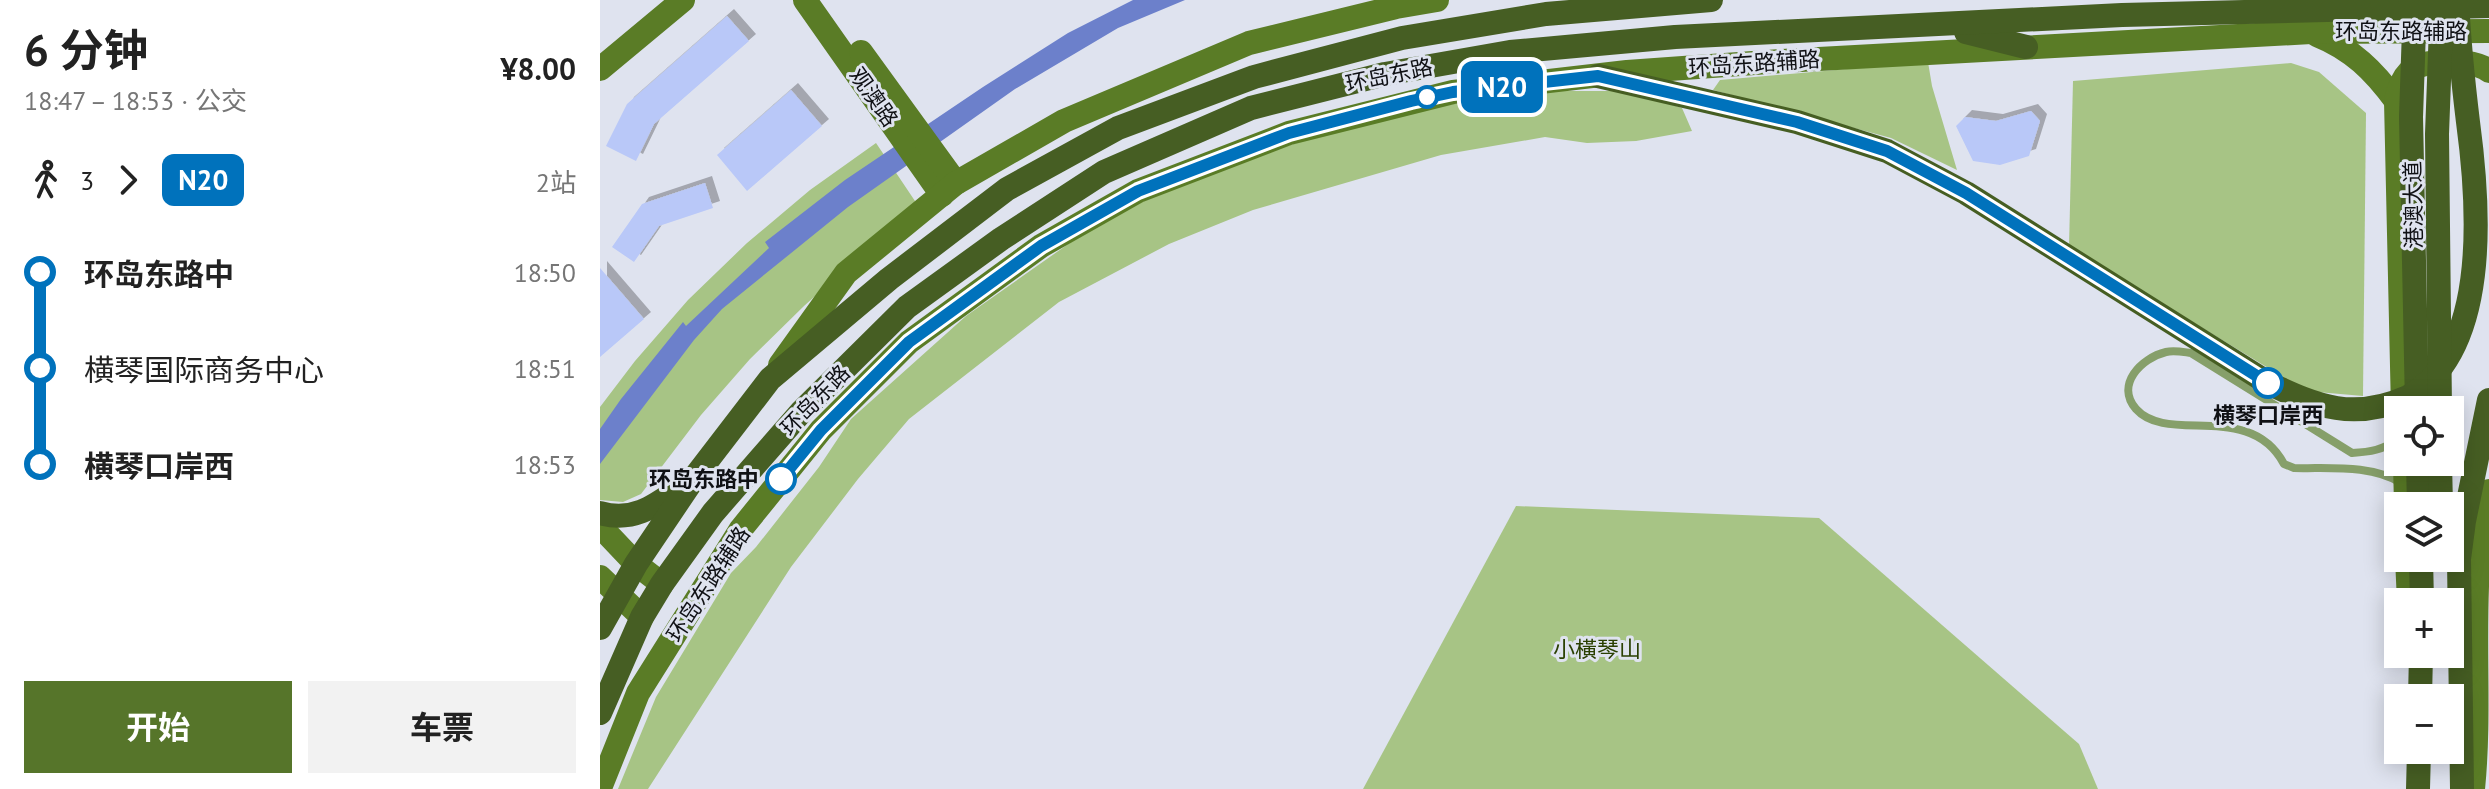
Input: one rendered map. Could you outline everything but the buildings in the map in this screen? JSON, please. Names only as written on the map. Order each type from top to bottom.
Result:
[{"type":"main road","points":[[600,69],[683,0]]},
{"type":"main road","name":"观澳路","points":[[805,0],[949,189]]},
{"type":"main road","name":"观澳路","points":[[824,0],[949,189]]},
{"type":"main road","points":[[770,379],[846,273],[949,189],[1064,121],[1249,43],[1398,3],[1437,0]]},
{"type":"main road","name":"环岛东路","points":[[600,628],[636,564],[694,478],[770,379],[889,279],[1007,189],[1118,128],[1254,77],[1402,38],[1546,14],[1711,0]]},
{"type":"main road","points":[[2122,15],[2197,0]]},
{"type":"main road","name":"港澳大道","points":[[2415,0],[2411,117],[2417,396]]},
{"type":"main road","name":"港澳大道","points":[[2440,396],[2437,134],[2442,0]]},
{"type":"main road","points":[[2457,0],[2459,47],[2476,177],[2489,244]]},
{"type":"main road","points":[[1598,76],[1797,122],[1887,151],[1966,193],[2268,383],[2317,405],[2341,411],[2369,409],[2392,404],[2432,384],[2454,361],[2469,337],[2479,307],[2483,267],[2470,53],[2471,0]]},
{"type":"main road","name":"环岛东路","points":[[600,713],[642,617],[713,513],[802,411],[907,307],[1001,239],[1104,172],[1251,108],[1385,74],[1510,52],[1675,37],[2122,15],[2489,6]]},
{"type":"main road","points":[[1940,26],[2026,47]]},
{"type":"main road","name":"环岛东路辅路","points":[[600,788],[638,693],[741,529],[821,430],[909,342],[1041,246],[1138,191],[1289,133],[1442,94],[1598,76],[1782,61],[2311,32],[2489,31]]},
{"type":"main road","points":[[2311,32],[2357,57],[2379,77],[2396,101]]},
{"type":"main road","points":[[2403,396],[2396,101],[2399,87],[2410,70],[2432,63],[2466,63],[2483,66],[2489,71]]},
{"type":"main road","points":[[2464,521],[2489,400]]},
{"type":"main road","points":[[600,513],[615,518],[640,514],[694,478]]},
{"type":"main road","points":[[2473,789],[2477,746],[2477,561],[2489,491]]},
{"type":"main road","points":[[600,526],[636,564],[662,584]]},
{"type":"main road","points":[[2451,572],[2453,684]]},
{"type":"main road","points":[[600,577],[642,617]]},
{"type":"main road","points":[[2418,764],[2418,789]]},
{"type":"main road","points":[[2449,789],[2452,764]]},
{"type":"main road","points":[[2456,764],[2460,789]]},
{"type":"lane","points":[[2384,448],[2352,453],[2191,353],[2170,350],[2157,355],[2139,366],[2128,383],[2128,396],[2137,410],[2153,422],[2237,429],[2263,439],[2278,453],[2284,464],[2294,468],[2384,476]]},
{"type":"lane","points":[[2386,476],[2419,480]]},
{"type":"green space","points":[[1928,62],[1957,170],[1891,138],[1713,90],[1720,80]]},
{"type":"green space","points":[[2291,63],[2319,72],[2366,113],[2363,396],[2306,391],[2069,247],[2073,81]]},
{"type":"green space","points":[[1553,91],[1632,91],[1682,108],[1692,131],[1636,141],[1587,143],[1545,137],[1441,155],[1253,210],[1169,244],[1059,302],[909,419],[858,479],[791,567],[648,789],[618,789],[656,697],[731,573],[756,547],[819,467],[851,419],[966,316],[1108,216],[1248,158],[1358,124],[1446,105]]},
{"type":"green space","points":[[876,143],[915,201],[912,209],[750,359],[701,415],[641,494],[623,502],[600,500],[600,407],[635,361],[688,300],[747,243],[810,190]]},
{"type":"green space","name":"小橫琴山","points":[[1516,506],[1819,518],[2079,744],[2098,789],[1363,789]]},
{"type":"water","points":[[1133,0],[1185,0],[1118,28],[1015,89],[848,207],[722,309],[694,340],[600,464],[600,429],[621,399],[683,322],[686,326],[769,248],[765,242],[845,180],[983,87],[1068,33]]},
{"type":"bus line","name":"N20","points":[[781,479],[821,430],[909,342],[1041,246],[1138,191],[1289,133],[1411,101],[1453,92],[1598,76],[1797,122],[1887,151],[1966,193],[2268,383]]},
{"type":"place","name":"横琴口岸西","points":[[2268,383]]},
{"type":"place","name":"环岛东路中","points":[[781,479]]}]
